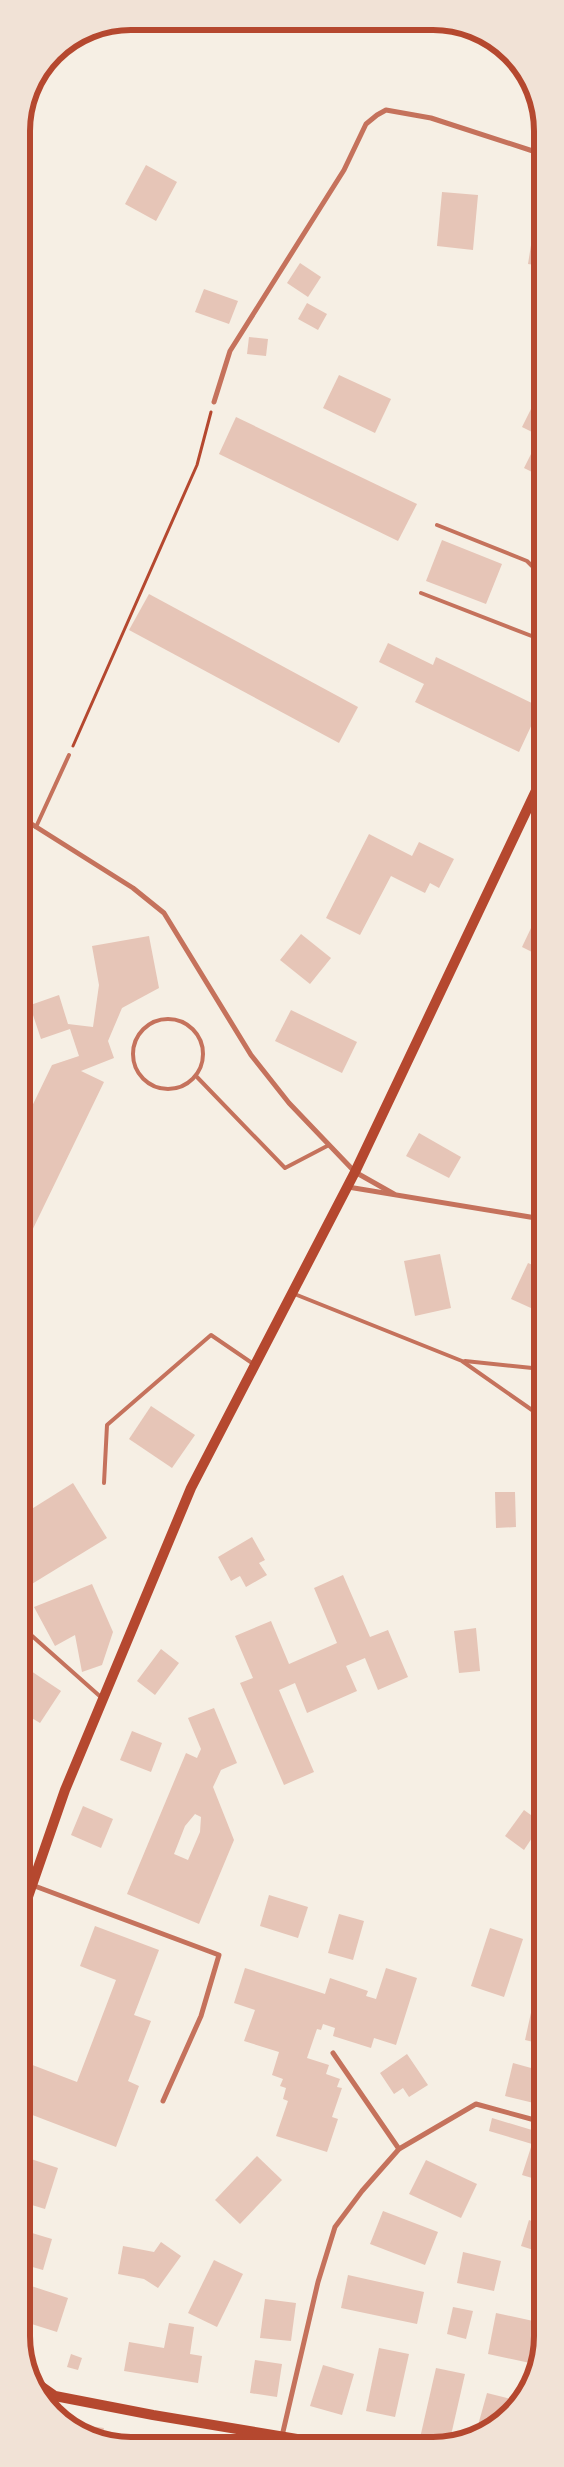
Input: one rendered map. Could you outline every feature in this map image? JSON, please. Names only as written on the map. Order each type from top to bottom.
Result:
[{"type":"main road","points":[[30,1891],[65,1790],[191,1488],[355,1172],[534,795]]},
{"type":"main road","points":[[45,2389],[55,2396],[153,2415],[287,2437]]},
{"type":"street","points":[[214,402],[230,351],[344,170],[366,124],[377,114],[386,110],[431,118],[534,151]]},
{"type":"street","points":[[30,823],[133,888],[164,913],[251,1055],[289,1103],[355,1172],[394,1194]]},
{"type":"street","points":[[347,1187],[534,1218]]},
{"type":"street","points":[[32,1885],[219,1955],[201,2016],[163,2101]]},
{"type":"street","points":[[334,2053],[399,2149]]},
{"type":"street","points":[[282,2436],[318,2282],[335,2228],[362,2191],[399,2149],[476,2104],[534,2120]]},
{"type":"lane","points":[[437,526],[527,561],[534,570]]},
{"type":"lane","points":[[421,593],[534,637]]},
{"type":"lane","points":[[36,827],[69,755]]},
{"type":"lane","points":[[167,1018],[189,1025],[197,1033],[202,1043],[204,1054],[202,1066],[196,1076],[187,1084],[176,1088],[164,1089],[153,1086],[143,1079],[136,1069],[134,1052],[138,1035],[151,1024],[167,1018]]},
{"type":"lane","points":[[196,1076],[285,1168],[329,1145]]},
{"type":"lane","points":[[292,1293],[462,1361],[534,1411]]},
{"type":"lane","points":[[104,1483],[106,1425],[211,1335],[255,1365]]},
{"type":"lane","points":[[462,1361],[534,1368]]},
{"type":"lane","points":[[30,1634],[103,1699]]},
{"type":"lane","points":[[49,2395],[55,2396],[56,2404]]},
{"type":"path","points":[[69,755],[197,465],[214,402]]},
{"type":"building","points":[[146,165],[177,182],[156,221],[125,204]]},
{"type":"building","points":[[442,192],[478,195],[473,250],[437,246]]},
{"type":"building","points":[[534,226],[534,265],[528,264]]},
{"type":"building","points":[[300,263],[321,277],[308,297],[287,283]]},
{"type":"building","points":[[204,289],[238,301],[229,324],[195,312]]},
{"type":"building","points":[[307,303],[327,314],[318,330],[298,319]]},
{"type":"building","points":[[249,337],[268,339],[266,356],[247,354]]},
{"type":"building","points":[[339,375],[391,399],[375,433],[323,408]]},
{"type":"building","points":[[531,409],[534,410],[534,433],[522,427]]},
{"type":"building","points":[[236,417],[417,504],[398,541],[219,454]]},
{"type":"building","points":[[534,448],[534,473],[524,468]]},
{"type":"building","points":[[442,540],[502,564],[486,604],[426,581]]},
{"type":"building","points":[[149,594],[358,707],[339,743],[129,630]]},
{"type":"building","points":[[388,643],[433,665],[436,657],[534,704],[534,720],[519,752],[415,702],[424,684],[379,662]]},
{"type":"building","points":[[369,834],[412,856],[419,842],[454,859],[439,888],[430,883],[425,893],[391,876],[360,935],[326,918]]},
{"type":"building","points":[[534,922],[534,953],[522,947]]},
{"type":"building","points":[[301,934],[331,958],[310,984],[280,960]]},
{"type":"building","points":[[149,936],[159,988],[122,1008],[108,1041],[114,1058],[81,1071],[104,1082],[30,1235],[30,1110],[52,1065],[79,1056],[70,1029],[41,1039],[30,1005],[59,995],[68,1024],[93,1027],[99,985],[92,946]]},
{"type":"building","points":[[291,1010],[357,1042],[342,1073],[275,1041]]},
{"type":"building","points":[[419,1133],[461,1157],[449,1178],[406,1156]]},
{"type":"building","points":[[440,1254],[451,1308],[415,1316],[404,1261]]},
{"type":"building","points":[[528,1263],[534,1266],[534,1309],[511,1299]]},
{"type":"building","points":[[151,1406],[195,1435],[172,1468],[129,1439]]},
{"type":"building","points":[[73,1483],[107,1538],[30,1585],[30,1510]]},
{"type":"building","points":[[495,1492],[515,1492],[516,1527],[496,1528]]},
{"type":"building","points":[[252,1537],[265,1560],[259,1563],[267,1575],[246,1587],[240,1576],[231,1581],[218,1557]]},
{"type":"building","points":[[343,1575],[370,1637],[388,1630],[408,1677],[378,1690],[365,1658],[346,1666],[357,1691],[307,1713],[295,1683],[279,1690],[314,1772],[284,1785],[240,1683],[253,1678],[235,1636],[271,1621],[289,1664],[337,1643],[314,1588]]},
{"type":"building","points":[[92,1584],[113,1632],[102,1665],[82,1672],[75,1635],[55,1646],[34,1607]]},
{"type":"building","points":[[476,1628],[480,1671],[459,1673],[454,1631]]},
{"type":"building","points":[[161,1649],[179,1663],[155,1695],[137,1681]]},
{"type":"building","points":[[30,1670],[61,1691],[40,1723],[30,1717]]},
{"type":"building","points":[[214,1708],[237,1763],[221,1770],[213,1787],[234,1840],[199,1924],[127,1894],[186,1753],[197,1758],[201,1749],[188,1718]],"holes":[[[195,1814],[201,1817],[200,1832],[188,1860],[174,1854],[185,1826]]]},
{"type":"building","points":[[132,1731],[162,1743],[151,1772],[120,1760]]},
{"type":"building","points":[[83,1806],[113,1819],[101,1848],[71,1835]]},
{"type":"building","points":[[524,1810],[534,1817],[534,1835],[524,1850],[505,1836]]},
{"type":"building","points":[[269,1895],[308,1907],[298,1938],[260,1926]]},
{"type":"building","points":[[339,1914],[364,1921],[353,1960],[328,1953]]},
{"type":"building","points":[[95,1926],[159,1950],[134,2015],[151,2021],[128,2081],[139,2086],[116,2147],[30,2114],[30,2064],[77,2082],[116,1980],[80,1966]]},
{"type":"building","points":[[490,1928],[523,1939],[504,1997],[471,1986]]},
{"type":"building","points":[[245,1968],[325,1994],[330,1978],[368,1991],[366,1996],[376,1999],[386,1968],[417,1978],[396,2045],[374,2038],[371,2048],[333,2036],[335,2028],[323,2024],[321,2030],[317,2029],[307,2058],[329,2065],[326,2074],[340,2079],[337,2087],[342,2088],[332,2117],[338,2119],[327,2152],[276,2136],[288,2101],[283,2099],[286,2088],[280,2086],[283,2079],[272,2075],[279,2052],[244,2041],[255,2010],[234,2003]]},
{"type":"building","points":[[532,2008],[534,2008],[534,2042],[525,2040]]},
{"type":"building","points":[[407,2054],[428,2085],[409,2097],[403,2088],[394,2094],[380,2073]]},
{"type":"building","points":[[513,2063],[534,2069],[534,2103],[505,2096]]},
{"type":"building","points":[[492,2118],[534,2131],[534,2179],[522,2175],[532,2144],[489,2131]]},
{"type":"building","points":[[257,2156],[282,2180],[240,2224],[215,2200]]},
{"type":"building","points":[[30,2159],[58,2168],[45,2209],[30,2204]]},
{"type":"building","points":[[426,2160],[477,2184],[461,2218],[409,2194]]},
{"type":"building","points":[[383,2211],[438,2232],[425,2265],[370,2244]]},
{"type":"building","points":[[529,2220],[534,2222],[534,2250],[521,2246]]},
{"type":"building","points":[[30,2232],[52,2239],[43,2270],[30,2266]]},
{"type":"building","points":[[161,2242],[181,2256],[158,2288],[144,2279],[118,2274],[123,2246],[154,2252]]},
{"type":"building","points":[[463,2252],[501,2261],[494,2291],[457,2283]]},
{"type":"building","points":[[214,2260],[243,2274],[217,2327],[188,2313]]},
{"type":"building","points":[[348,2275],[424,2292],[417,2324],[341,2308]]},
{"type":"building","points":[[30,2286],[68,2298],[57,2332],[30,2324]]},
{"type":"building","points":[[265,2299],[296,2303],[291,2341],[260,2338]]},
{"type":"building","points":[[453,2307],[473,2311],[466,2339],[447,2334]]},
{"type":"building","points":[[496,2313],[534,2321],[534,2342],[530,2363],[488,2354]]},
{"type":"building","points":[[169,2323],[194,2327],[190,2354],[202,2356],[198,2383],[124,2371],[129,2342],[164,2348]]},
{"type":"building","points":[[379,2348],[409,2354],[395,2417],[366,2411]]},
{"type":"building","points":[[71,2354],[82,2358],[78,2370],[67,2367]]},
{"type":"building","points":[[255,2360],[282,2364],[277,2397],[250,2393]]},
{"type":"building","points":[[323,2365],[354,2374],[342,2415],[310,2406]]},
{"type":"building","points":[[436,2368],[465,2374],[451,2435],[420,2437]]},
{"type":"building","points":[[487,2393],[512,2399],[495,2416],[477,2427]]},
{"type":"building","points":[[83,2425],[104,2428],[103,2433]]}]
